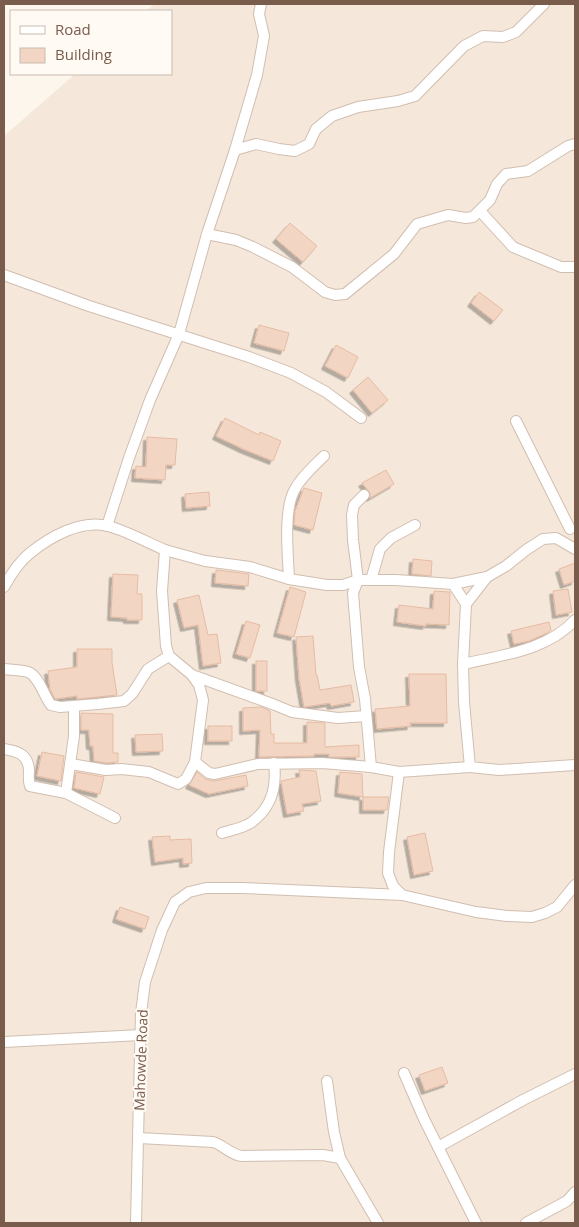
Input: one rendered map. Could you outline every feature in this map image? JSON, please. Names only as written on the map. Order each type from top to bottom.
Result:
[{"type":"street","points":[[107,526],[128,458],[150,400],[179,334],[207,234],[235,150],[257,75],[264,36],[259,14],[262,4]]},
{"type":"street","points":[[235,150],[256,144],[279,150],[295,151],[309,144],[316,129],[332,116],[358,107],[398,101],[415,96],[464,46],[483,36],[503,36],[516,32],[544,4]]},
{"type":"street","points":[[207,234],[236,240],[253,247],[292,268],[325,292],[335,295],[345,294],[394,254],[417,224],[448,215],[472,217],[490,200],[497,184],[506,174],[528,171],[568,146],[575,144]]},
{"type":"street","points":[[480,211],[513,247],[561,267],[575,267]]},
{"type":"street","points":[[4,275],[88,306],[249,356],[291,373],[326,392],[361,418]]},
{"type":"street","points":[[4,586],[29,554],[55,537],[88,525],[107,526],[165,550],[205,561],[250,567],[289,579],[327,585],[343,585],[358,580],[396,580],[453,584],[486,577],[506,566],[543,539],[556,538],[573,527],[516,421]]},
{"type":"street","points":[[289,579],[287,531],[294,490],[324,456]]},
{"type":"street","points":[[364,495],[354,505],[352,515],[352,540],[358,580],[353,593],[353,604],[371,767]]},
{"type":"street","points":[[371,580],[380,549],[391,538],[415,525]]},
{"type":"street","points":[[556,538],[575,549]]},
{"type":"street","points":[[71,764],[106,770],[121,769],[149,772],[178,784],[183,783],[195,762],[203,700],[192,675],[169,656],[166,646],[162,591],[165,550]]},
{"type":"street","points":[[470,767],[464,702],[463,664],[466,604],[486,577]]},
{"type":"street","points":[[453,584],[466,604]]},
{"type":"street","points":[[463,664],[531,648],[550,640],[575,620]]},
{"type":"street","points":[[4,669],[29,672],[40,684],[44,696],[51,705],[60,707],[74,706],[124,701],[132,694],[148,668],[169,656]]},
{"type":"street","points":[[192,675],[292,712],[338,718],[366,716]]},
{"type":"street","points":[[66,792],[74,736],[74,706]]},
{"type":"street","points":[[4,749],[17,751],[24,756],[27,762],[30,786],[66,792],[115,818]]},
{"type":"street","points":[[195,762],[210,773],[215,774],[258,764],[274,763],[322,763],[371,767],[399,772],[470,767],[507,770],[575,765]]},
{"type":"street","points":[[222,833],[250,823],[265,809],[273,793],[276,779],[274,763]]},
{"type":"street","points":[[399,772],[388,873],[393,886],[402,895],[476,912],[532,917],[557,907],[575,885]]},
{"type":"street","name":"Mahowde Road","points":[[136,1223],[141,1013],[145,982],[162,930],[175,902],[189,892],[206,888],[402,895]]},
{"type":"street","points":[[4,1042],[141,1035]]},
{"type":"street","points":[[404,1073],[476,1223]]},
{"type":"street","points":[[438,1147],[523,1100],[575,1074]]},
{"type":"street","points":[[327,1081],[334,1132],[340,1158],[378,1223]]},
{"type":"street","points":[[139,1138],[213,1142],[220,1144],[234,1155],[242,1156],[323,1155],[340,1158]]},
{"type":"street","points":[[526,1223],[567,1201],[575,1192]]},
{"type":"shaded area","points":[[155,4],[575,4],[575,1223],[4,1223],[4,136],[74,75],[172,75],[172,10],[147,10]]},
{"type":"building","points":[[290,223],[317,246],[303,262],[276,239]]},
{"type":"building","points":[[479,292],[503,310],[494,321],[471,303]]},
{"type":"building","points":[[259,325],[289,333],[284,351],[254,343]]},
{"type":"building","points":[[336,345],[358,357],[348,378],[325,366]]},
{"type":"building","points":[[368,377],[388,400],[372,413],[353,390]]},
{"type":"building","points":[[225,418],[259,435],[260,432],[281,441],[273,461],[216,436]]},
{"type":"building","points":[[147,437],[177,439],[175,465],[166,465],[165,480],[135,478],[136,466],[146,467]]},
{"type":"building","points":[[386,470],[394,484],[370,498],[370,493],[362,483]]},
{"type":"building","points":[[304,488],[322,493],[313,530],[294,525],[295,511]]},
{"type":"building","points":[[209,492],[210,506],[186,508],[185,494]]},
{"type":"building","points":[[413,559],[432,561],[431,576],[412,574]]},
{"type":"building","points":[[575,563],[575,581],[564,585],[559,569]]},
{"type":"building","points":[[216,570],[249,574],[248,586],[215,583]]},
{"type":"building","points":[[113,574],[138,575],[137,594],[142,594],[142,620],[111,617]]},
{"type":"building","points":[[290,587],[306,592],[294,637],[277,633]]},
{"type":"building","points":[[568,589],[572,612],[556,615],[553,591]]},
{"type":"building","points":[[434,591],[450,592],[449,625],[426,624],[426,626],[397,622],[399,605],[433,609]]},
{"type":"building","points":[[199,595],[208,635],[217,634],[221,663],[203,666],[198,625],[184,628],[177,600]]},
{"type":"building","points":[[246,621],[260,625],[250,658],[236,654]]},
{"type":"building","points":[[549,622],[551,630],[547,633],[529,641],[514,644],[511,631]]},
{"type":"building","points":[[313,636],[316,675],[320,690],[351,685],[354,702],[331,706],[330,703],[304,707],[299,678],[296,637]]},
{"type":"building","points":[[77,649],[112,649],[112,663],[117,695],[77,699],[77,696],[55,699],[50,689],[48,671],[77,667]]},
{"type":"building","points":[[256,661],[267,661],[267,691],[256,691]]},
{"type":"building","points":[[409,674],[446,674],[447,723],[410,723],[411,726],[377,729],[375,709],[410,706]]},
{"type":"building","points":[[262,707],[270,711],[271,734],[274,734],[274,743],[307,743],[307,722],[325,723],[325,747],[359,745],[359,757],[329,757],[329,754],[314,754],[314,756],[259,757],[260,730],[243,731],[243,708]]},
{"type":"building","points":[[81,713],[113,714],[113,753],[118,753],[118,762],[94,761],[93,746],[90,746],[89,730],[81,730]]},
{"type":"building","points":[[208,726],[232,726],[232,741],[208,741]]},
{"type":"building","points":[[162,734],[163,751],[136,752],[135,735]]},
{"type":"building","points":[[42,752],[64,756],[61,781],[37,776]]},
{"type":"building","points":[[299,770],[316,771],[321,801],[302,804],[304,811],[287,814],[281,781],[300,777]]},
{"type":"building","points":[[76,772],[104,777],[100,794],[74,788]]},
{"type":"building","points":[[197,772],[205,779],[214,781],[246,775],[248,786],[209,794],[189,785]]},
{"type":"building","points":[[340,772],[362,774],[363,797],[338,793]]},
{"type":"building","points":[[363,797],[389,797],[387,810],[363,810]]},
{"type":"building","points":[[425,833],[433,871],[414,875],[407,837]]},
{"type":"building","points":[[170,836],[170,840],[191,839],[192,863],[183,864],[183,858],[155,862],[152,837]]},
{"type":"building","points":[[120,907],[149,917],[145,929],[116,919]]},
{"type":"building","points":[[442,1067],[448,1083],[425,1091],[419,1075]]}]
